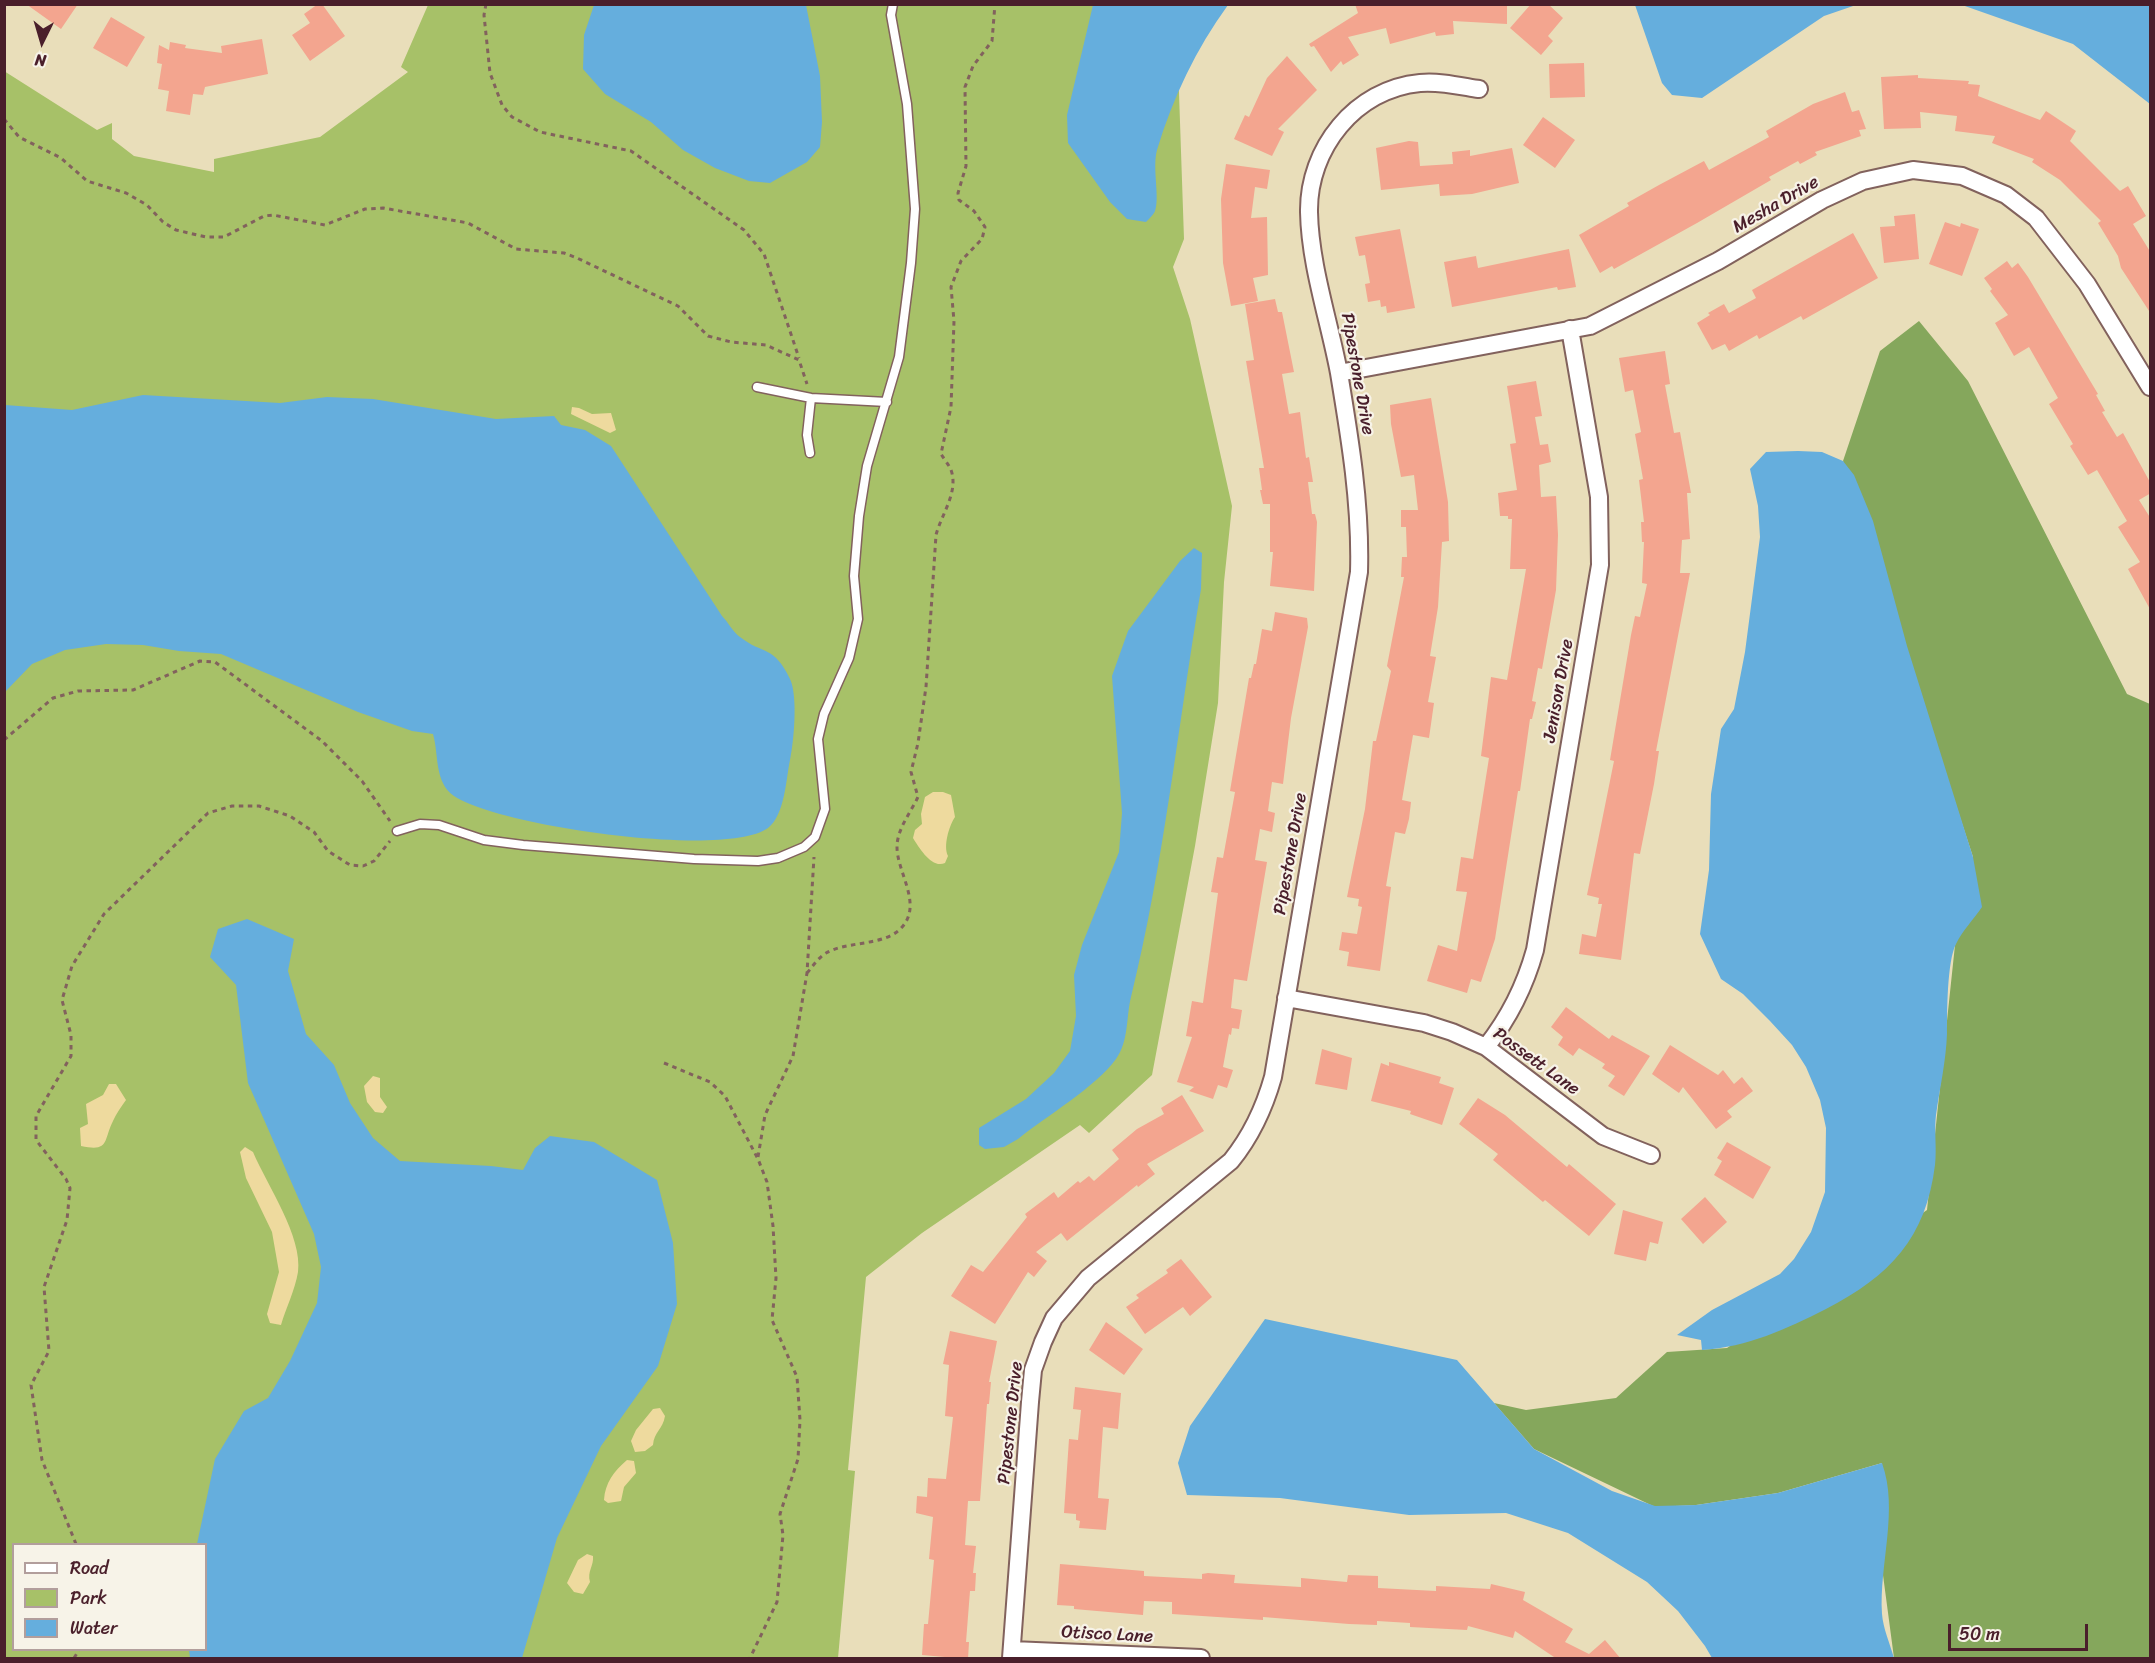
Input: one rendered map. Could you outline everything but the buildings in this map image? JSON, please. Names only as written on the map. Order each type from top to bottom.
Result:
[{"type":"street","name":"Pipestone Drive","points":[[1011,1654],[1030,1402],[1034,1370],[1043,1342],[1054,1318],[1088,1278],[1231,1161],[1250,1137],[1265,1106],[1273,1077],[1359,572],[1354,475],[1339,373],[1310,231],[1310,187],[1317,162],[1342,123],[1356,108],[1376,96],[1419,83],[1479,89]]},
{"type":"street","name":"Mesha Drive","points":[[1339,373],[1570,330],[1606,319],[1718,261],[1822,200],[1863,182],[1913,170],[1962,176],[2006,195],[2036,218],[2087,284],[2151,387]]},
{"type":"street","name":"Jenison Drive","points":[[1486,1047],[1501,1028],[1516,1002],[1528,977],[1535,950],[1600,565],[1599,497],[1570,330]]},
{"type":"street","name":"Possett Lane","points":[[1286,998],[1424,1023],[1486,1047],[1603,1136],[1651,1155]]},
{"type":"street","name":"Otisco Lane","points":[[1011,1654],[1201,1659]]},
{"type":"lane","points":[[397,831],[420,824],[439,825],[483,840],[523,845],[694,859],[748,861],[778,858],[804,847],[815,837],[825,809],[818,739],[824,714],[849,658],[858,619],[855,576],[859,516],[867,465],[887,402],[898,357],[915,209],[907,104],[891,15],[893,4]]},
{"type":"lane","points":[[757,387],[810,398],[887,402]]},
{"type":"lane","points":[[810,398],[807,435],[810,453]]},
{"type":"path","points":[[486,4],[484,15],[490,73],[502,105],[513,117],[540,132],[631,151],[744,230],[764,254],[810,398]]},
{"type":"path","points":[[807,973],[826,953],[862,941],[887,938],[903,927],[910,909],[897,846],[900,833],[918,797],[910,772],[918,743],[926,687],[936,535],[939,521],[948,506],[952,484],[951,470],[941,454],[951,407],[954,321],[951,287],[961,261],[982,239],[985,228],[974,211],[959,200],[958,193],[966,166],[965,87],[973,66],[992,40],[995,4]]},
{"type":"path","points":[[4,119],[19,136],[62,158],[87,182],[126,193],[147,205],[163,222],[177,230],[206,237],[224,237],[264,216],[273,215],[325,225],[365,209],[383,208],[468,222],[516,249],[564,253],[577,258],[678,306],[708,336],[731,342],[766,345],[799,360]]},
{"type":"path","points":[[4,740],[53,698],[78,691],[133,690],[200,661],[215,662],[322,741],[362,781],[397,831],[374,861],[363,866],[350,865],[333,855],[314,832],[290,816],[259,806],[232,807],[207,813],[104,914],[72,966],[62,1000],[71,1035],[71,1056],[36,1116],[34,1126],[40,1149],[66,1179],[70,1188],[67,1220],[44,1287],[49,1351],[31,1384],[42,1460],[75,1543]]},
{"type":"path","points":[[758,1159],[765,1115],[793,1056],[807,973],[815,837]]},
{"type":"path","points":[[664,1063],[710,1082],[724,1096],[758,1159],[766,1182],[773,1226],[776,1278],[772,1320],[797,1377],[800,1420],[798,1459],[780,1514],[783,1535],[777,1602],[750,1659]]},
{"type":"green space","points":[[428,5],[1176,5],[1184,239],[1173,267],[1190,319],[1232,506],[1224,582],[1218,703],[1195,846],[1152,1075],[1089,1133],[1080,1125],[922,1233],[866,1277],[848,1470],[855,1471],[838,1658],[5,1658],[4,71],[97,130],[112,123],[112,139],[134,156],[214,172],[214,159],[320,137],[408,72],[401,67]]},
{"type":"green space","points":[[1919,321],[1968,381],[2127,694],[2150,704],[2150,1658],[1894,1658],[1883,1575],[1882,1463],[1778,1493],[1696,1505],[1655,1507],[1534,1449],[1494,1403],[1526,1410],[1616,1398],[1667,1352],[1727,1348],[1927,1210],[1955,945],[1973,857],[1843,461],[1880,351]]},
{"type":"sand","points":[[572,407],[592,414],[611,413],[616,430],[610,433],[571,414]]},
{"type":"sand","points":[[933,792],[951,795],[955,817],[947,836],[948,856],[945,863],[940,864],[931,861],[913,838],[915,830],[922,824],[921,814],[925,797]]},
{"type":"sand","points":[[373,1076],[380,1078],[380,1097],[387,1107],[383,1113],[375,1112],[367,1102],[364,1086]]},
{"type":"sand","points":[[109,1084],[116,1084],[126,1100],[114,1118],[104,1143],[97,1147],[81,1146],[80,1128],[88,1124],[86,1104],[103,1095]]},
{"type":"sand","points":[[245,1147],[253,1152],[283,1211],[295,1243],[298,1272],[281,1325],[270,1323],[267,1314],[279,1272],[272,1232],[246,1178],[240,1152]]},
{"type":"sand","points":[[660,1408],[665,1416],[653,1445],[645,1451],[635,1452],[631,1441],[636,1430],[653,1409]]},
{"type":"sand","points":[[627,1460],[634,1461],[636,1473],[624,1487],[621,1501],[608,1503],[604,1500],[608,1483]]},
{"type":"sand","points":[[587,1554],[593,1556],[593,1560],[589,1575],[590,1582],[583,1594],[574,1592],[567,1583],[578,1560]]},
{"type":"water","points":[[594,5],[806,5],[820,76],[822,122],[820,147],[807,162],[770,183],[749,181],[715,168],[683,150],[651,122],[605,94],[583,69],[584,35]]},
{"type":"water","points":[[1093,5],[1228,5],[1186,74],[1170,111],[1157,150],[1156,205],[1154,212],[1146,222],[1127,219],[1110,202],[1068,143],[1067,115]]},
{"type":"water","points":[[1635,5],[1856,5],[1824,16],[1702,98],[1672,95],[1662,83]]},
{"type":"water","points":[[1962,5],[2150,5],[2150,104],[2073,44]]},
{"type":"water","points":[[143,395],[280,403],[327,397],[373,399],[496,419],[554,416],[561,425],[585,430],[611,446],[722,616],[740,637],[768,652],[779,661],[790,679],[795,707],[793,742],[784,796],[774,822],[768,828],[744,837],[707,840],[661,839],[611,835],[561,827],[478,807],[454,796],[443,783],[438,768],[433,734],[412,731],[358,712],[221,654],[179,651],[143,645],[106,644],[65,650],[32,664],[5,692],[5,405],[72,410]]},
{"type":"water","points":[[1766,452],[1822,452],[1843,461],[1854,475],[1873,521],[1907,646],[1973,857],[1982,907],[1959,939],[1953,952],[1948,988],[1944,1064],[1935,1121],[1935,1165],[1923,1214],[1913,1234],[1901,1252],[1869,1283],[1826,1309],[1751,1341],[1702,1350],[1701,1340],[1677,1335],[1712,1310],[1780,1274],[1794,1259],[1811,1232],[1825,1192],[1826,1128],[1820,1100],[1806,1067],[1792,1045],[1770,1021],[1743,994],[1721,979],[1700,934],[1709,870],[1711,794],[1721,729],[1734,709],[1745,652],[1760,537],[1758,506],[1750,469]]},
{"type":"water","points":[[1194,548],[1202,553],[1201,589],[1162,845],[1123,1045],[1116,1059],[1107,1069],[1070,1101],[1004,1147],[985,1149],[979,1145],[979,1128],[1026,1099],[1054,1073],[1070,1051],[1076,1016],[1074,975],[1082,945],[1119,852],[1122,813],[1112,676],[1128,631],[1180,561]]},
{"type":"water","points":[[247,919],[294,939],[288,971],[306,1034],[334,1065],[350,1103],[373,1138],[400,1161],[523,1170],[535,1148],[550,1136],[594,1142],[657,1180],[673,1243],[677,1304],[658,1366],[601,1446],[557,1538],[522,1658],[190,1658],[189,1651],[207,1651],[207,1543],[197,1543],[215,1459],[244,1411],[268,1398],[290,1361],[317,1303],[321,1267],[314,1234],[248,1083],[236,985],[210,957],[218,929]]},
{"type":"water","points":[[1265,1319],[1457,1360],[1534,1449],[1612,1491],[1655,1506],[1696,1505],[1778,1493],[1882,1463],[1887,1481],[1889,1518],[1882,1614],[1894,1658],[1712,1658],[1678,1611],[1647,1582],[1568,1533],[1506,1513],[1409,1515],[1280,1498],[1187,1495],[1178,1463],[1190,1426]]}]
